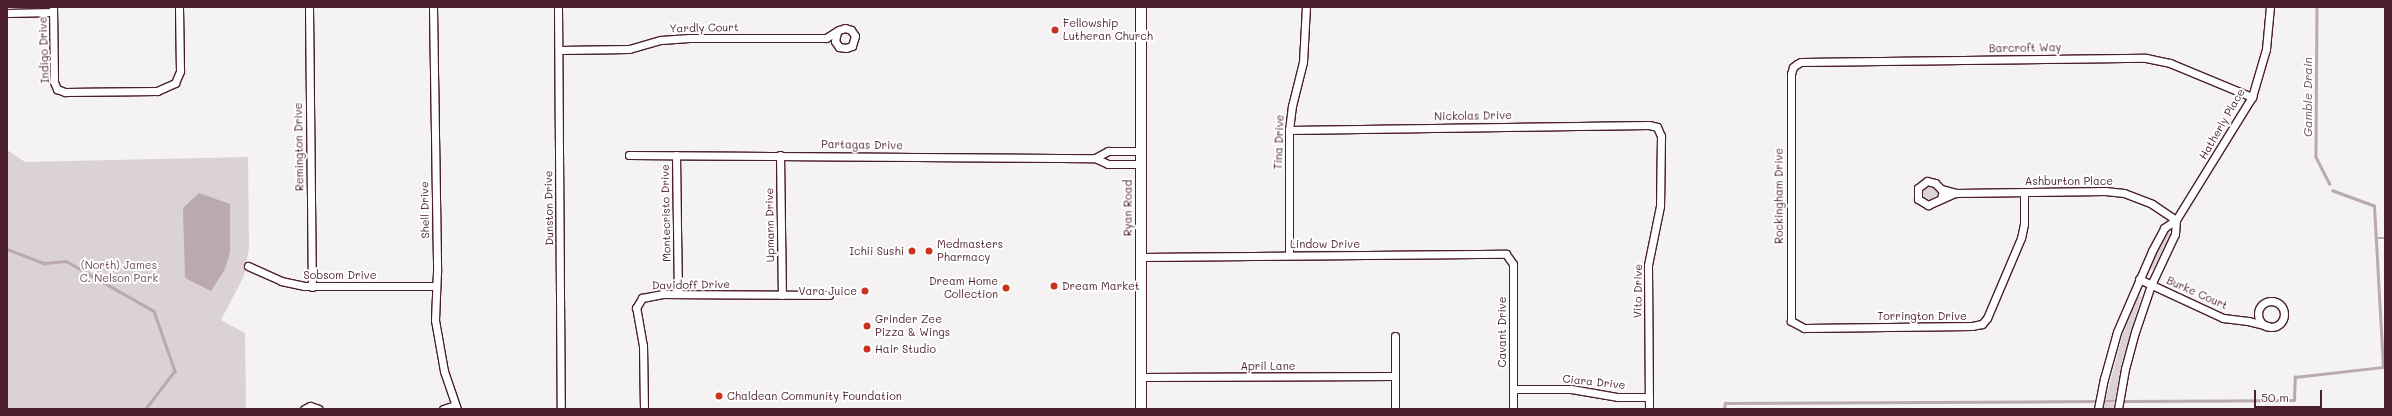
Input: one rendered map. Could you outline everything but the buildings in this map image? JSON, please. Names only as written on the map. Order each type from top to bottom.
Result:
[{"type":"main road","name":"Ryan Road","points":[[1141,7],[1141,409]]},
{"type":"street","name":"Indigo Drive","points":[[53,10],[54,82],[60,91],[157,91],[175,83],[180,71],[179,7]]},
{"type":"street","name":"Remington Drive","points":[[309,7],[312,287]]},
{"type":"street","name":"Shell Drive","points":[[433,7],[436,286],[434,306],[436,334],[444,371],[456,407]]},
{"type":"street","name":"Dunston Drive","points":[[558,7],[561,409]]},
{"type":"street","name":"Tina Drive","points":[[1289,255],[1289,130],[1292,106],[1304,54],[1306,7]]},
{"type":"street","name":"Hatherly Place","points":[[2098,409],[2104,379],[2117,332],[2139,279],[2164,228],[2176,220],[2252,96],[2266,49],[2270,7]]},
{"type":"street","points":[[7,13],[53,10]]},
{"type":"street","points":[[842,28],[849,29],[854,33],[855,39],[849,48],[842,48],[837,44],[835,38],[837,32],[842,28]]},
{"type":"street","name":"Yardly Court","points":[[559,50],[629,49],[661,40],[689,38],[826,38],[837,32]]},
{"type":"street","name":"Yardly Court","points":[[826,38],[837,44]]},
{"type":"street","name":"Barcroft Way","points":[[1793,67],[1801,62],[2146,58],[2170,63],[2252,96]]},
{"type":"street","name":"Rockingham Drive","points":[[1793,67],[1791,74],[1790,316],[1793,324]]},
{"type":"street","name":"Nickolas Drive","points":[[1289,130],[1649,125],[1657,127]]},
{"type":"street","name":"Vito Drive","points":[[1649,409],[1648,265],[1660,206],[1661,136],[1657,127]]},
{"type":"street","points":[[1095,158],[1108,151],[1140,151]]},
{"type":"street","name":"Partagas Drive","points":[[630,155],[1095,158]]},
{"type":"street","name":"Montecristo Drive","points":[[676,155],[678,294]]},
{"type":"street","name":"Upmann Drive","points":[[780,155],[782,295]]},
{"type":"street","points":[[1095,158],[1108,164],[1140,164]]},
{"type":"street","name":"Ashburton Place","points":[[1956,193],[1941,198],[1932,205],[1924,204],[1918,199],[1917,192],[1920,185],[1927,181],[1935,183],[1941,189],[1956,193],[2124,193],[2152,204],[2176,220]]},
{"type":"street","points":[[1941,189],[1941,198]]},
{"type":"street","name":"Torrington Drive","points":[[1793,324],[1804,328],[1972,326],[1982,324],[1987,318],[2021,238],[2024,224],[2024,192]]},
{"type":"street","name":"Hatherly Place","points":[[2118,409],[2129,354],[2151,285],[2175,234],[2176,220]]},
{"type":"street","name":"Lindow Drive","points":[[1140,257],[1502,254],[1510,256]]},
{"type":"street","name":"Cavant Drive","points":[[1510,256],[1513,264],[1513,409]]},
{"type":"street","name":"Sobsom Drive","points":[[248,266],[288,283],[312,287],[436,286]]},
{"type":"street","name":"Burke Court","points":[[2139,279],[2223,318],[2248,321],[2268,326]]},
{"type":"street","name":"Davidoff Drive","points":[[644,409],[643,341],[637,304],[645,297],[678,294],[830,295]]},
{"type":"street","points":[[2248,321],[2259,310],[2268,301],[2276,302],[2282,308],[2284,316],[2280,324],[2268,326],[2261,322],[2259,310]]},
{"type":"street","points":[[1395,336],[1396,409]]},
{"type":"street","name":"April Lane","points":[[1140,377],[1395,376]]},
{"type":"street","name":"Ciara Drive","points":[[1513,389],[1572,390],[1618,397],[1649,397]]},
{"type":"street","points":[[304,409],[310,406],[319,409]]},
{"type":"street","points":[[443,409],[456,407]]},
{"type":"green space","name":"(North) James C. Nelson Park","points":[[7,150],[25,162],[248,157],[249,248],[244,276],[221,320],[245,333],[246,409],[7,409]]},
{"type":"green space","points":[[1929,186],[1938,191],[1939,194],[1931,199],[1924,200],[1921,189]]},
{"type":"green space","points":[[2167,231],[2171,233],[2153,269],[2150,270],[2149,267]]},
{"type":"green space","points":[[2140,295],[2141,298],[2122,363],[2113,409],[2103,409],[2125,325],[2137,296]]},
{"type":"shaded area","points":[[199,193],[230,204],[230,252],[225,269],[211,291],[185,278],[183,208]]},
{"type":"waterway","name":"Gamble Drain","points":[[2317,7],[2316,157],[2330,184]]},
{"type":"waterway","points":[[2124,401],[2294,400],[2295,377],[2383,367],[2374,206],[2333,191]]},
{"type":"waterway","name":"Gamble Drain","points":[[2376,238],[2385,238]]},
{"type":"waterway","points":[[7,249],[44,263],[66,261],[154,311],[175,371],[146,409]]},
{"type":"waterway","points":[[1724,409],[1725,403],[2095,401]]},
{"type":"waterway","points":[[2105,401],[2114,401]]},
{"type":"place","name":"Fellowship Lutheran Church","points":[[1055,30]]},
{"type":"place","name":"Ichii Sushi","points":[[912,251]]},
{"type":"place","name":"Medmasters Pharmacy","points":[[929,251]]},
{"type":"place","name":"Dream Market","points":[[1054,286]]},
{"type":"place","name":"Dream Home Collection","points":[[1006,288]]},
{"type":"place","name":"Vara Juice","points":[[865,291]]},
{"type":"place","name":"Grinder Zee Pizza & Wings","points":[[867,326]]},
{"type":"place","name":"Hair Studio","points":[[867,349]]},
{"type":"place","name":"Chaldean Community Foundation","points":[[719,396]]}]
